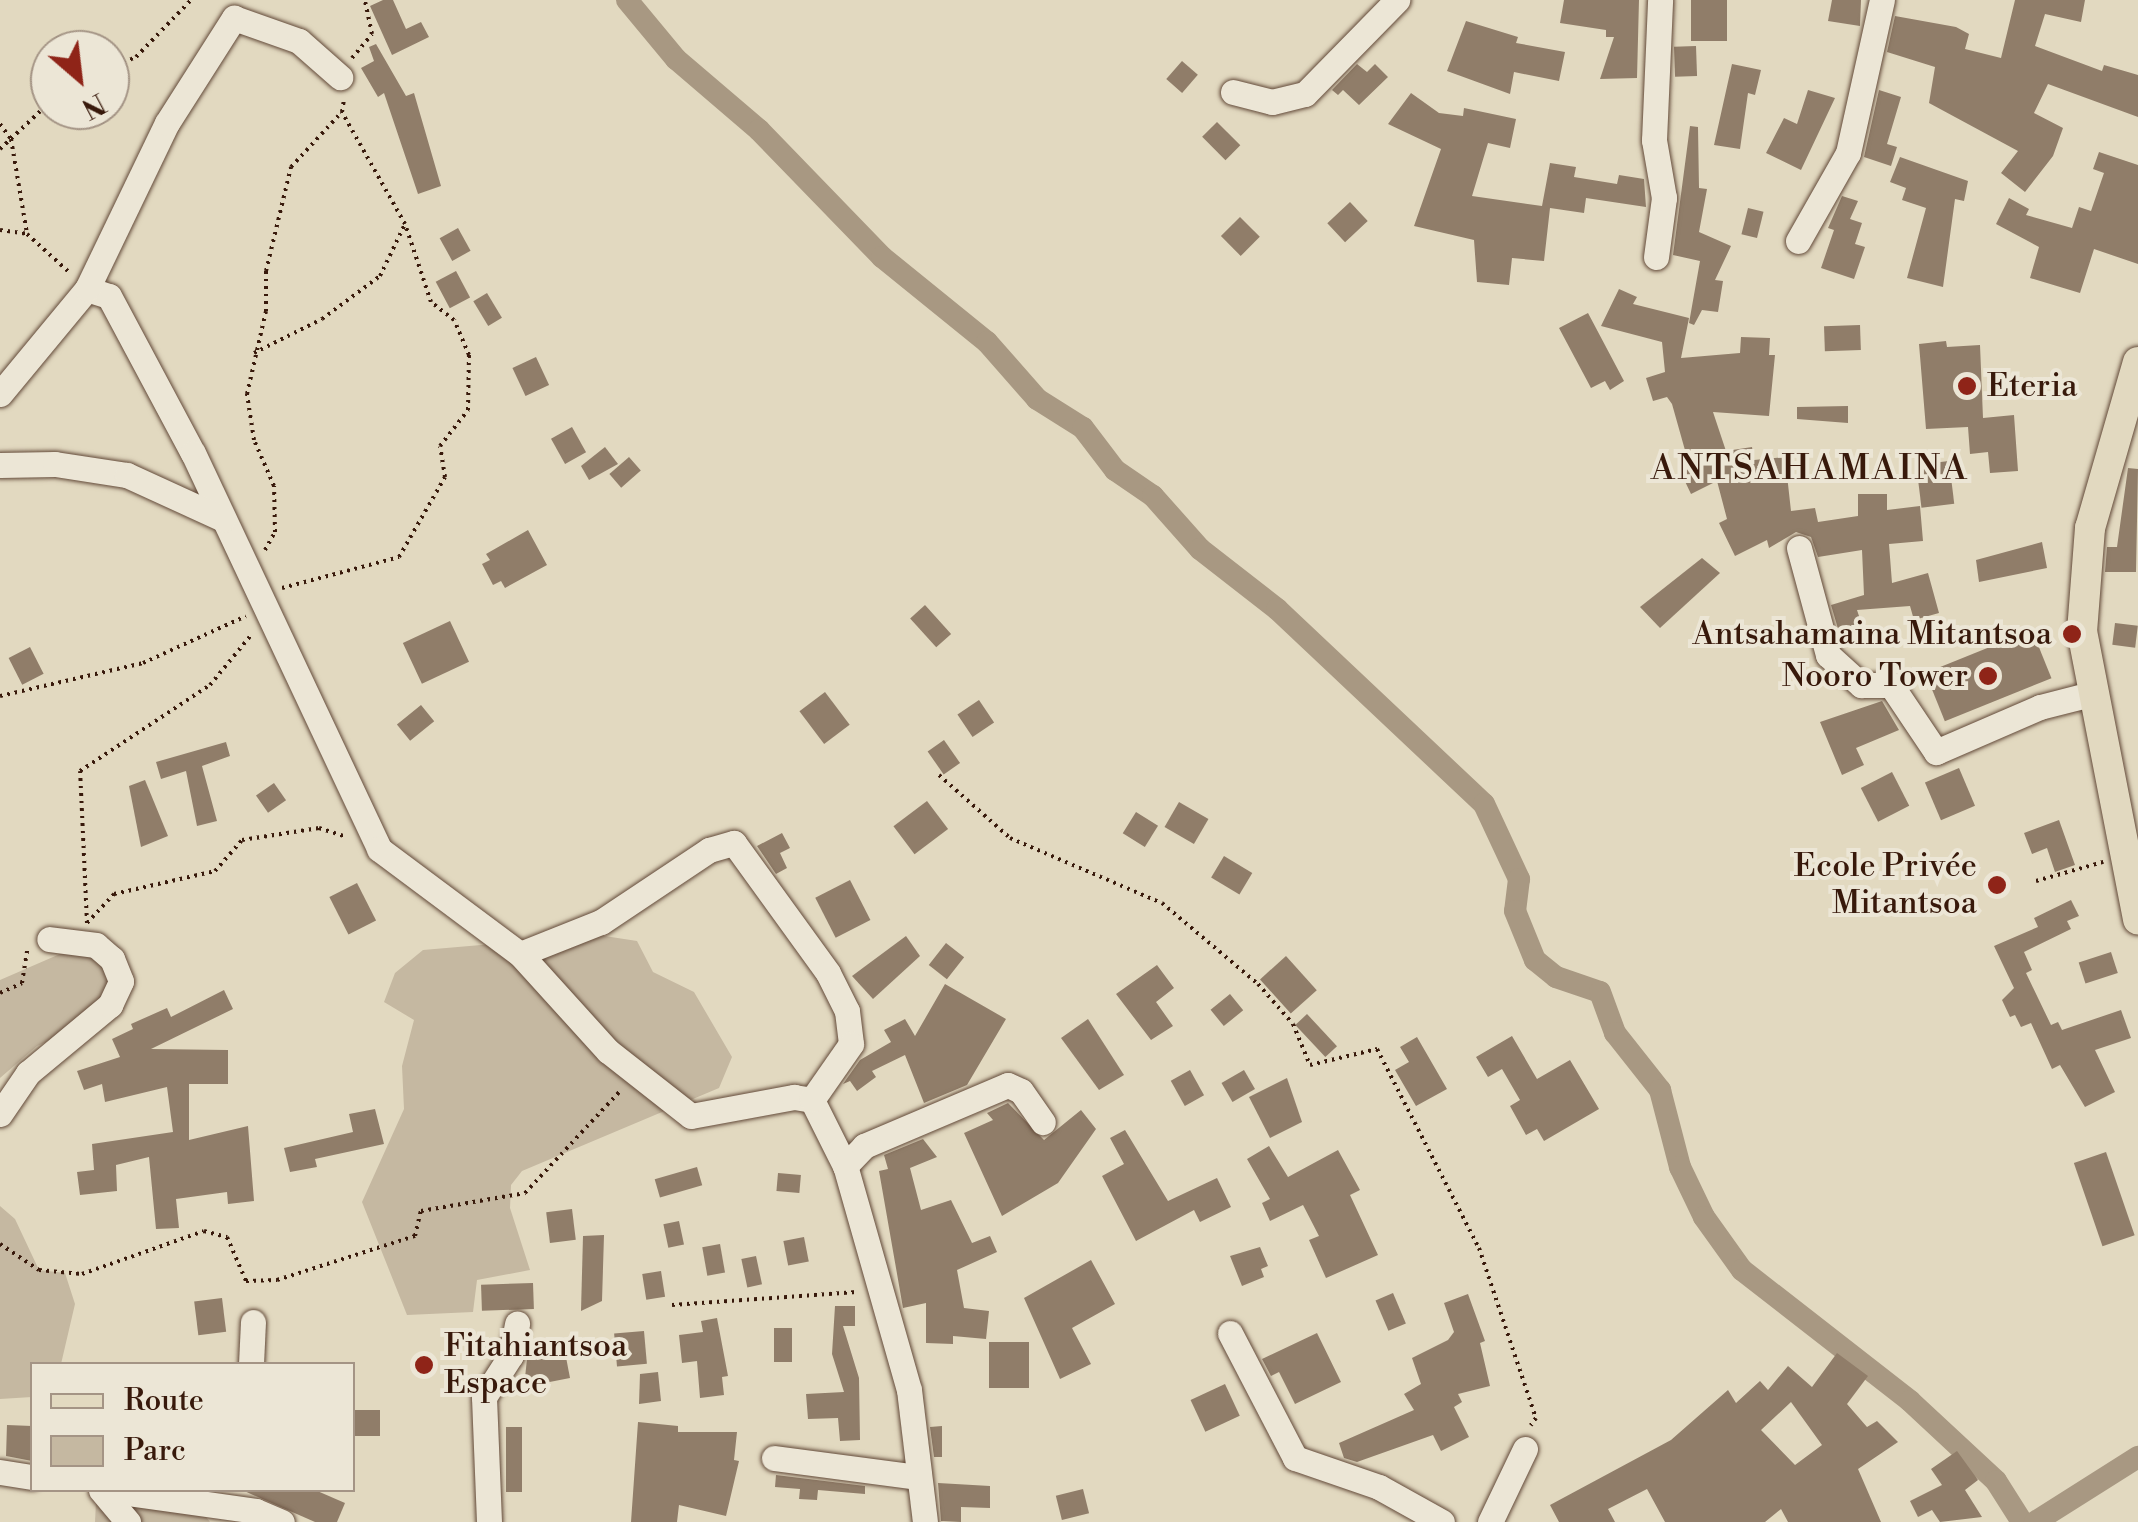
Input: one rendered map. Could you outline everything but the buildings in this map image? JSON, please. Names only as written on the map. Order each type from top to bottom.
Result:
[{"type":"main road","points":[[2138,362],[2090,528],[2082,631],[2091,694],[2138,920]]},
{"type":"street","points":[[1232,92],[1272,102],[1305,94],[1396,0]]},
{"type":"street","points":[[1656,257],[1664,198],[1654,140],[1660,0]]},
{"type":"street","points":[[1798,241],[1848,153],[1882,0]]},
{"type":"street","points":[[0,394],[87,289],[167,123],[234,18],[300,41],[337,75]]},
{"type":"street","points":[[87,289],[109,296],[224,519],[379,849],[520,954],[639,1075],[691,1116],[794,1097],[812,1100]]},
{"type":"street","points":[[0,464],[56,464],[127,476],[224,519]]},
{"type":"street","points":[[1798,548],[1828,655],[1861,686],[1891,685],[1936,752],[2040,707],[2091,694]]},
{"type":"street","points":[[520,954],[601,922],[709,850],[734,843],[828,974],[848,1010],[851,1044],[812,1100]]},
{"type":"street","points":[[0,1114],[28,1073],[110,1005],[121,981],[112,959],[96,945],[48,938]]},
{"type":"street","points":[[845,1166],[864,1146],[1008,1085],[1021,1091],[1043,1122]]},
{"type":"street","points":[[812,1100],[845,1166],[909,1390],[925,1522]]},
{"type":"street","points":[[250,1362],[253,1322]]},
{"type":"street","points":[[489,1522],[484,1397],[510,1355],[516,1324]]},
{"type":"street","points":[[1230,1333],[1295,1458],[1378,1487],[1442,1522]]},
{"type":"street","points":[[1490,1522],[1525,1449]]},
{"type":"street","points":[[774,1458],[918,1477]]},
{"type":"street","points":[[0,1472],[30,1478]]},
{"type":"street","points":[[106,1492],[128,1522]]},
{"type":"street","points":[[134,1492],[256,1500],[282,1522]]},
{"type":"path","points":[[130,60],[191,0]]},
{"type":"path","points":[[0,696],[143,663],[221,632],[260,597],[399,558],[445,477],[440,446],[468,410],[470,355],[454,320],[431,302],[405,224],[342,112],[337,75],[367,49],[372,34],[366,0]]},
{"type":"path","points":[[87,923],[80,771],[210,685],[260,597],[275,532],[274,486],[254,440],[247,394],[278,199],[291,167],[342,112]]},
{"type":"path","points":[[0,149],[30,120]]},
{"type":"path","points":[[0,124],[11,138],[27,234]]},
{"type":"path","points":[[254,352],[322,318],[380,276],[405,224]]},
{"type":"path","points":[[0,230],[27,234],[87,289]]},
{"type":"path","points":[[939,775],[1010,838],[1162,903],[1258,984],[1294,1024],[1310,1066],[1377,1050],[1479,1248],[1536,1418],[1525,1449]]},
{"type":"path","points":[[0,993],[22,982],[28,947],[87,923],[114,894],[215,871],[242,840],[319,828],[379,849]]},
{"type":"path","points":[[2036,882],[2099,862]]},
{"type":"path","points":[[0,1244],[39,1270],[82,1274],[204,1231],[226,1237],[246,1281],[359,1258],[415,1236],[421,1210],[525,1193],[594,1115],[639,1075]]},
{"type":"path","points":[[672,1305],[838,1290],[882,1294]]},
{"type":"green space","points":[[598,935],[637,941],[653,972],[694,992],[732,1057],[719,1088],[522,1171],[511,1185],[510,1208],[530,1270],[477,1280],[473,1312],[407,1315],[362,1202],[404,1109],[402,1066],[414,1020],[384,1002],[395,973],[423,950]]},
{"type":"green space","points":[[83,944],[107,962],[112,988],[82,1026],[37,1046],[0,1078],[0,980]]},
{"type":"green space","points":[[0,1206],[15,1219],[39,1270],[65,1273],[75,1304],[61,1362],[30,1362],[30,1397],[0,1399]]},
{"type":"green space","points":[[96,1502],[196,1504],[210,1522],[95,1522]]},
{"type":"waterway","points":[[627,0],[676,59],[759,130],[882,257],[987,342],[1037,399],[1083,428],[1115,470],[1153,496],[1200,549],[1277,609],[1484,804],[1519,879],[1515,911],[1535,960],[1556,977],[1600,992],[1615,1033],[1660,1090],[1680,1167],[1704,1217],[1742,1270],[1910,1401],[1996,1481],[2022,1522]]},
{"type":"waterway","points":[[2035,1522],[2138,1457]]},
{"type":"place","name":"Eteria","points":[[1967,386]]},
{"type":"place","name":"Antsahamaina Mitantsoa","points":[[2072,634]]},
{"type":"place","name":"Nooro Tower","points":[[1988,676]]},
{"type":"place","name":"Ecole Privée Mitantsoa","points":[[1997,885]]},
{"type":"place","name":"Fitahiantsoa Espace","points":[[424,1365]]},
{"type":"district","name":"ANTSAHAMAINA","points":[[1810,469]]}]
